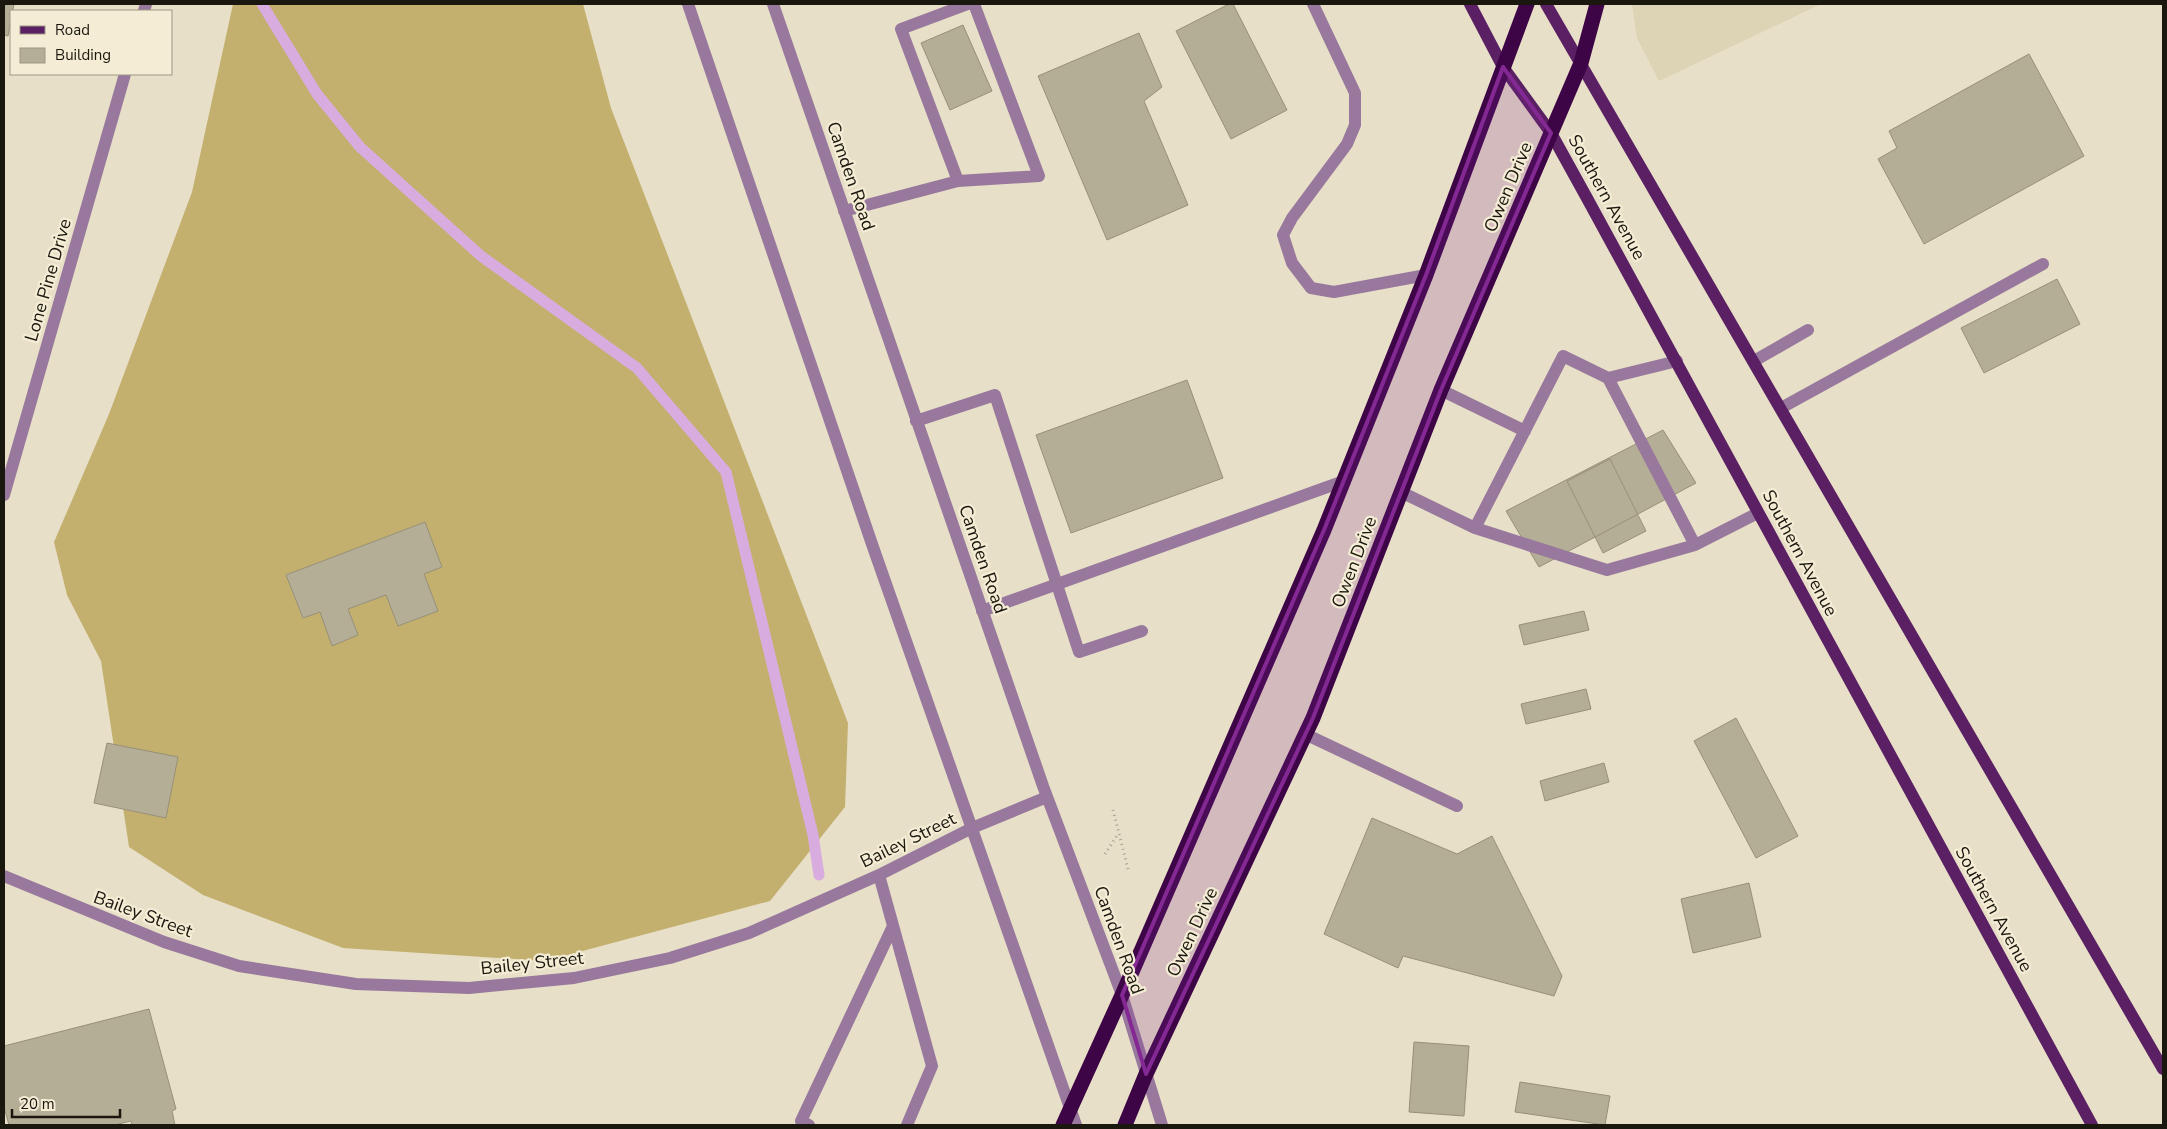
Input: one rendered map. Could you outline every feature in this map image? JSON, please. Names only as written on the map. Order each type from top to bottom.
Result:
[{"type":"highway","points":[[1062,1125],[1122,995],[1344,481],[1426,275],[1527,4]]},
{"type":"highway","name":"Owen Drive","points":[[1124,1125],[1305,734],[1441,390],[1581,63],[1597,4]]},
{"type":"main road","name":"Southern Avenue","points":[[1470,4],[1504,67],[1551,133],[1677,360],[1758,514],[2092,1125]]},
{"type":"main road","points":[[1546,4],[2163,1068]]},
{"type":"street","points":[[688,4],[872,547],[1076,1125]]},
{"type":"street","name":"Camden Road","points":[[773,4],[1047,797],[1122,995],[1162,1125]]},
{"type":"street","points":[[958,181],[901,29],[968,4]]},
{"type":"street","points":[[844,210],[958,181],[1038,176],[974,4]]},
{"type":"street","points":[[1313,4],[1355,93],[1354,125],[1347,144],[1292,218],[1282,235],[1292,262],[1311,288],[1334,292],[1426,275]]},
{"type":"street","name":"Lone Pine Drive","points":[[4,495],[126,75]]},
{"type":"street","points":[[1781,408],[2043,264]]},
{"type":"street","points":[[1754,361],[1808,330]]},
{"type":"street","points":[[1475,528],[1563,356],[1608,378],[1695,545]]},
{"type":"street","points":[[1608,378],[1677,360]]},
{"type":"street","points":[[1441,390],[1525,431]]},
{"type":"street","points":[[916,421],[995,395],[1079,652],[1142,631]]},
{"type":"street","points":[[982,611],[1344,481]]},
{"type":"street","points":[[1401,492],[1475,528],[1607,570],[1695,545],[1758,514]]},
{"type":"street","points":[[1305,734],[1457,806]]},
{"type":"street","name":"Bailey Street","points":[[4,876],[164,942],[239,966],[356,984],[469,988],[574,978],[670,958],[749,933],[879,875],[972,828],[1047,797]]},
{"type":"street","points":[[879,875],[932,1066],[907,1125]]},
{"type":"street","points":[[809,1125],[801,1121],[893,926]]},
{"type":"path","points":[[1113,810],[1129,873]]},
{"type":"path","points":[[1105,854],[1118,833]]},
{"type":"highlighted area","points":[[1503,67],[1551,133],[1441,390],[1313,718],[1146,1074],[1122,995],[1324,530],[1426,275]]},
{"type":"shaded area","points":[[233,4],[583,4],[611,108],[848,723],[845,807],[770,901],[545,961],[343,948],[203,895],[129,847],[101,661],[67,595],[54,542],[109,414],[192,192]]},
{"type":"shaded area","points":[[1632,4],[1821,4],[1659,81],[1637,38]]},
{"type":"building","points":[[4,4],[14,4],[13,10],[10,10],[8,36],[4,35]]},
{"type":"building","points":[[1229,4],[1233,4],[1287,110],[1231,139],[1176,31]]},
{"type":"building","points":[[963,25],[992,91],[950,110],[921,43]]},
{"type":"building","points":[[1139,33],[1162,87],[1144,101],[1188,205],[1107,240],[1038,76]]},
{"type":"building","points":[[2029,54],[2084,156],[1924,244],[1878,159],[1897,148],[1889,131]]},
{"type":"building","points":[[2057,279],[2080,324],[1984,373],[1961,328]]},
{"type":"building","points":[[1187,380],[1223,478],[1071,533],[1036,435]]},
{"type":"building","points":[[1663,430],[1696,483],[1539,567],[1506,511]]},
{"type":"building","points":[[1610,459],[1646,531],[1603,553],[1567,481]]},
{"type":"building","points":[[425,522],[442,567],[424,574],[438,611],[398,626],[386,595],[348,609],[358,635],[332,646],[320,612],[303,618],[286,575]]},
{"type":"building","points":[[1584,611],[1589,630],[1524,645],[1519,625]]},
{"type":"building","points":[[1586,689],[1591,709],[1526,724],[1521,704]]},
{"type":"building","points":[[1736,718],[1798,836],[1756,858],[1694,741]]},
{"type":"building","points":[[107,743],[178,757],[166,818],[94,803]]},
{"type":"building","points":[[1604,763],[1609,782],[1545,801],[1540,781]]},
{"type":"building","points":[[1372,818],[1457,854],[1492,836],[1562,976],[1554,996],[1403,956],[1398,968],[1324,934]]},
{"type":"building","points":[[1749,883],[1761,937],[1693,953],[1681,899]]},
{"type":"building","points":[[149,1009],[176,1109],[172,1111],[175,1125],[132,1125],[131,1121],[114,1125],[9,1125],[4,1107],[4,1046]]},
{"type":"building","points":[[1414,1042],[1469,1046],[1464,1116],[1409,1112]]},
{"type":"building","points":[[1520,1082],[1610,1096],[1605,1125],[1515,1112]]},
{"type":"waterway","points":[[262,4],[317,94],[360,147],[481,256],[637,368],[726,472],[813,835],[819,875]]}]
